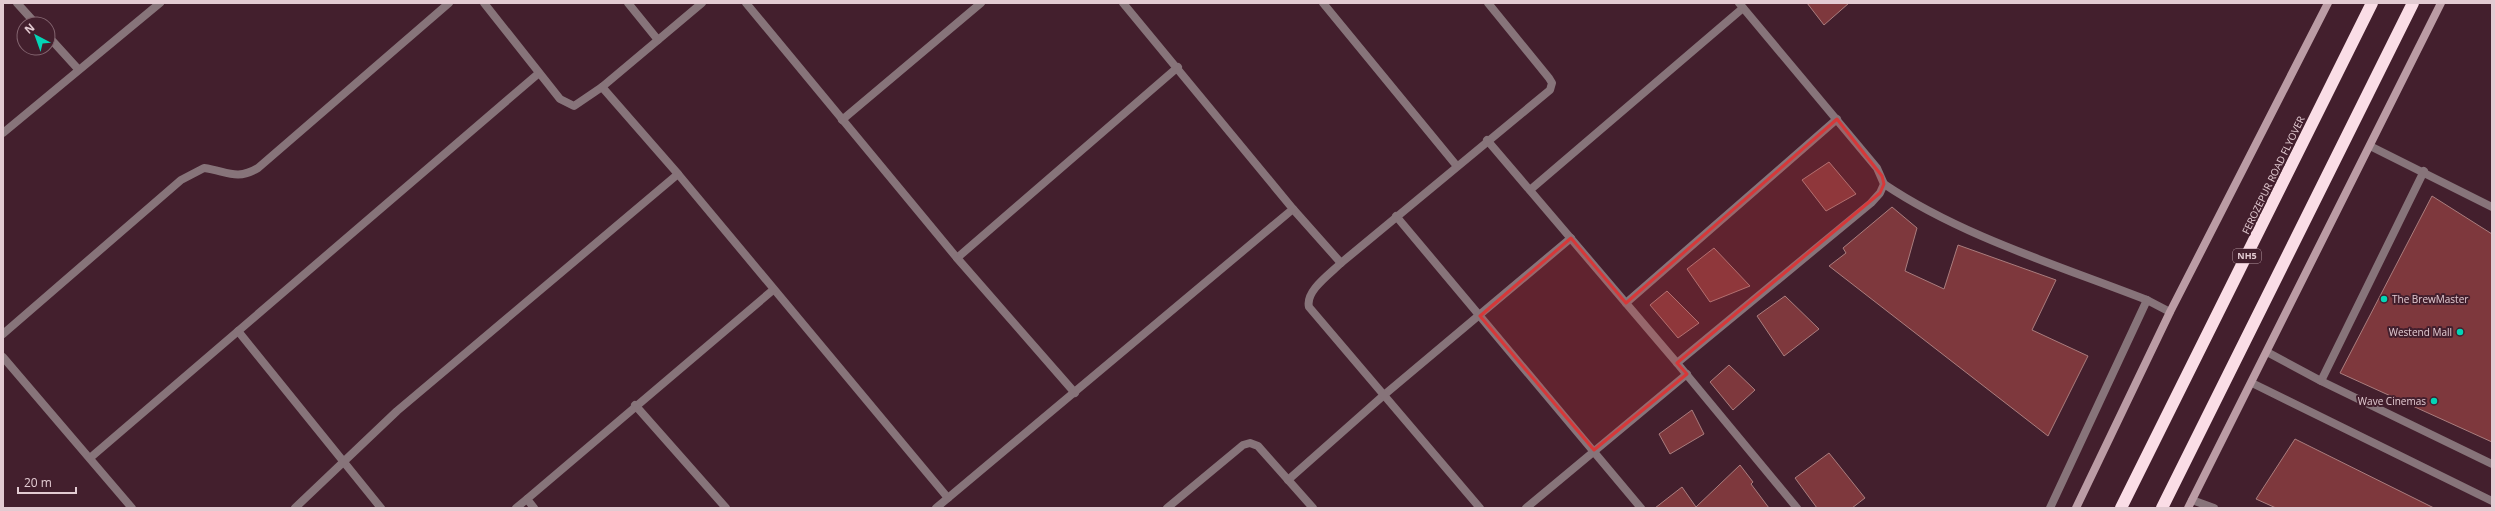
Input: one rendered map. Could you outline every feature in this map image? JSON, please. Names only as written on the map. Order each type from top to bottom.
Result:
[{"type":"highway","name":"FEROZEPUR ROAD FLYOVER","points":[[2121,508],[2372,3]]},
{"type":"highway","points":[[2162,508],[2413,3]]},
{"type":"main road","points":[[2076,508],[2170,312],[2328,3]]},
{"type":"main road","points":[[2188,508],[2441,3]]},
{"type":"street","points":[[17,3],[29,16]]},
{"type":"street","points":[[3,133],[78,69],[160,3]]},
{"type":"street","points":[[3,334],[181,180],[204,168],[234,176],[245,175],[258,168],[450,3]]},
{"type":"street","points":[[484,3],[560,99],[574,106],[602,87],[702,3]]},
{"type":"street","points":[[628,3],[658,40]]},
{"type":"street","points":[[746,3],[957,258],[1075,393]]},
{"type":"street","points":[[842,120],[981,3]]},
{"type":"street","points":[[1123,3],[1178,67],[1293,209],[1341,263]]},
{"type":"street","points":[[1323,3],[1456,165]]},
{"type":"street","points":[[1480,508],[1309,307],[1308,301],[1311,293],[1341,263],[1552,86],[1549,78],[1488,3]]},
{"type":"street","points":[[1530,190],[1741,6],[1877,168],[1884,184],[1912,204],[1946,221],[2147,300],[2170,312]]},
{"type":"street","points":[[56,45],[78,69]]},
{"type":"street","points":[[957,258],[1178,67]]},
{"type":"street","points":[[90,458],[539,73]]},
{"type":"street","points":[[602,87],[678,174],[773,290],[948,498]]},
{"type":"street","points":[[1626,303],[1837,119]]},
{"type":"street","points":[[1487,140],[1687,374],[1797,508]]},
{"type":"street","points":[[2370,146],[2424,171],[2492,207]]},
{"type":"street","points":[[2321,381],[2424,171]]},
{"type":"street","points":[[296,508],[397,411],[678,174]]},
{"type":"street","points":[[1677,363],[1871,203],[1880,193],[1884,184]]},
{"type":"street","points":[[936,508],[1293,209]]},
{"type":"street","points":[[1396,216],[1594,450],[1641,508]]},
{"type":"street","points":[[1288,480],[1384,395],[1480,316],[1571,238]]},
{"type":"street","points":[[516,508],[635,405],[773,290]]},
{"type":"street","points":[[2050,508],[2147,300]]},
{"type":"street","points":[[238,331],[343,463],[381,508]]},
{"type":"street","points":[[2267,352],[2321,381],[2492,464]]},
{"type":"street","points":[[3,357],[132,508]]},
{"type":"street","points":[[1526,508],[1687,374]]},
{"type":"street","points":[[2252,382],[2492,501]]},
{"type":"street","points":[[635,405],[726,508]]},
{"type":"street","points":[[1167,508],[1243,445],[1250,443],[1258,446],[1313,508]]},
{"type":"street","points":[[527,499],[534,508]]},
{"type":"street","points":[[2192,500],[2214,508]]},
{"type":"highlighted area","points":[[1837,119],[1882,176],[1884,184],[1880,193],[1677,363],[1687,374],[1594,450],[1480,316],[1571,238],[1626,303]]},
{"type":"building","points":[[1807,3],[1849,3],[1824,25]]},
{"type":"building","points":[[1829,162],[1856,194],[1826,211],[1802,180]]},
{"type":"building","points":[[2432,196],[2492,234],[2492,442],[2340,373]]},
{"type":"building","points":[[1892,207],[1917,228],[1905,271],[1944,289],[1958,245],[2056,280],[2032,330],[2088,356],[2048,436],[1829,266],[1846,253],[1843,248]]},
{"type":"building","points":[[1714,248],[1750,286],[1710,302],[1687,269]]},
{"type":"building","points":[[1667,291],[1699,323],[1678,338],[1650,305]]},
{"type":"building","points":[[1785,296],[1819,329],[1784,356],[1757,316]]},
{"type":"building","points":[[1729,365],[1755,390],[1733,410],[1710,382]]},
{"type":"building","points":[[1692,410],[1704,434],[1670,454],[1659,434]]},
{"type":"building","points":[[2295,439],[2434,508],[2276,508],[2256,499]]},
{"type":"building","points":[[1829,453],[1865,498],[1852,508],[1817,508],[1795,478]]},
{"type":"building","points":[[1740,465],[1753,482],[1751,484],[1769,508],[1655,508],[1682,487],[1696,507]]},
{"type":"place","name":"The BrewMaster","points":[[2384,299]]},
{"type":"place","name":"Westend Mall","points":[[2460,332]]},
{"type":"place","name":"Wave Cinemas","points":[[2434,401]]}]
